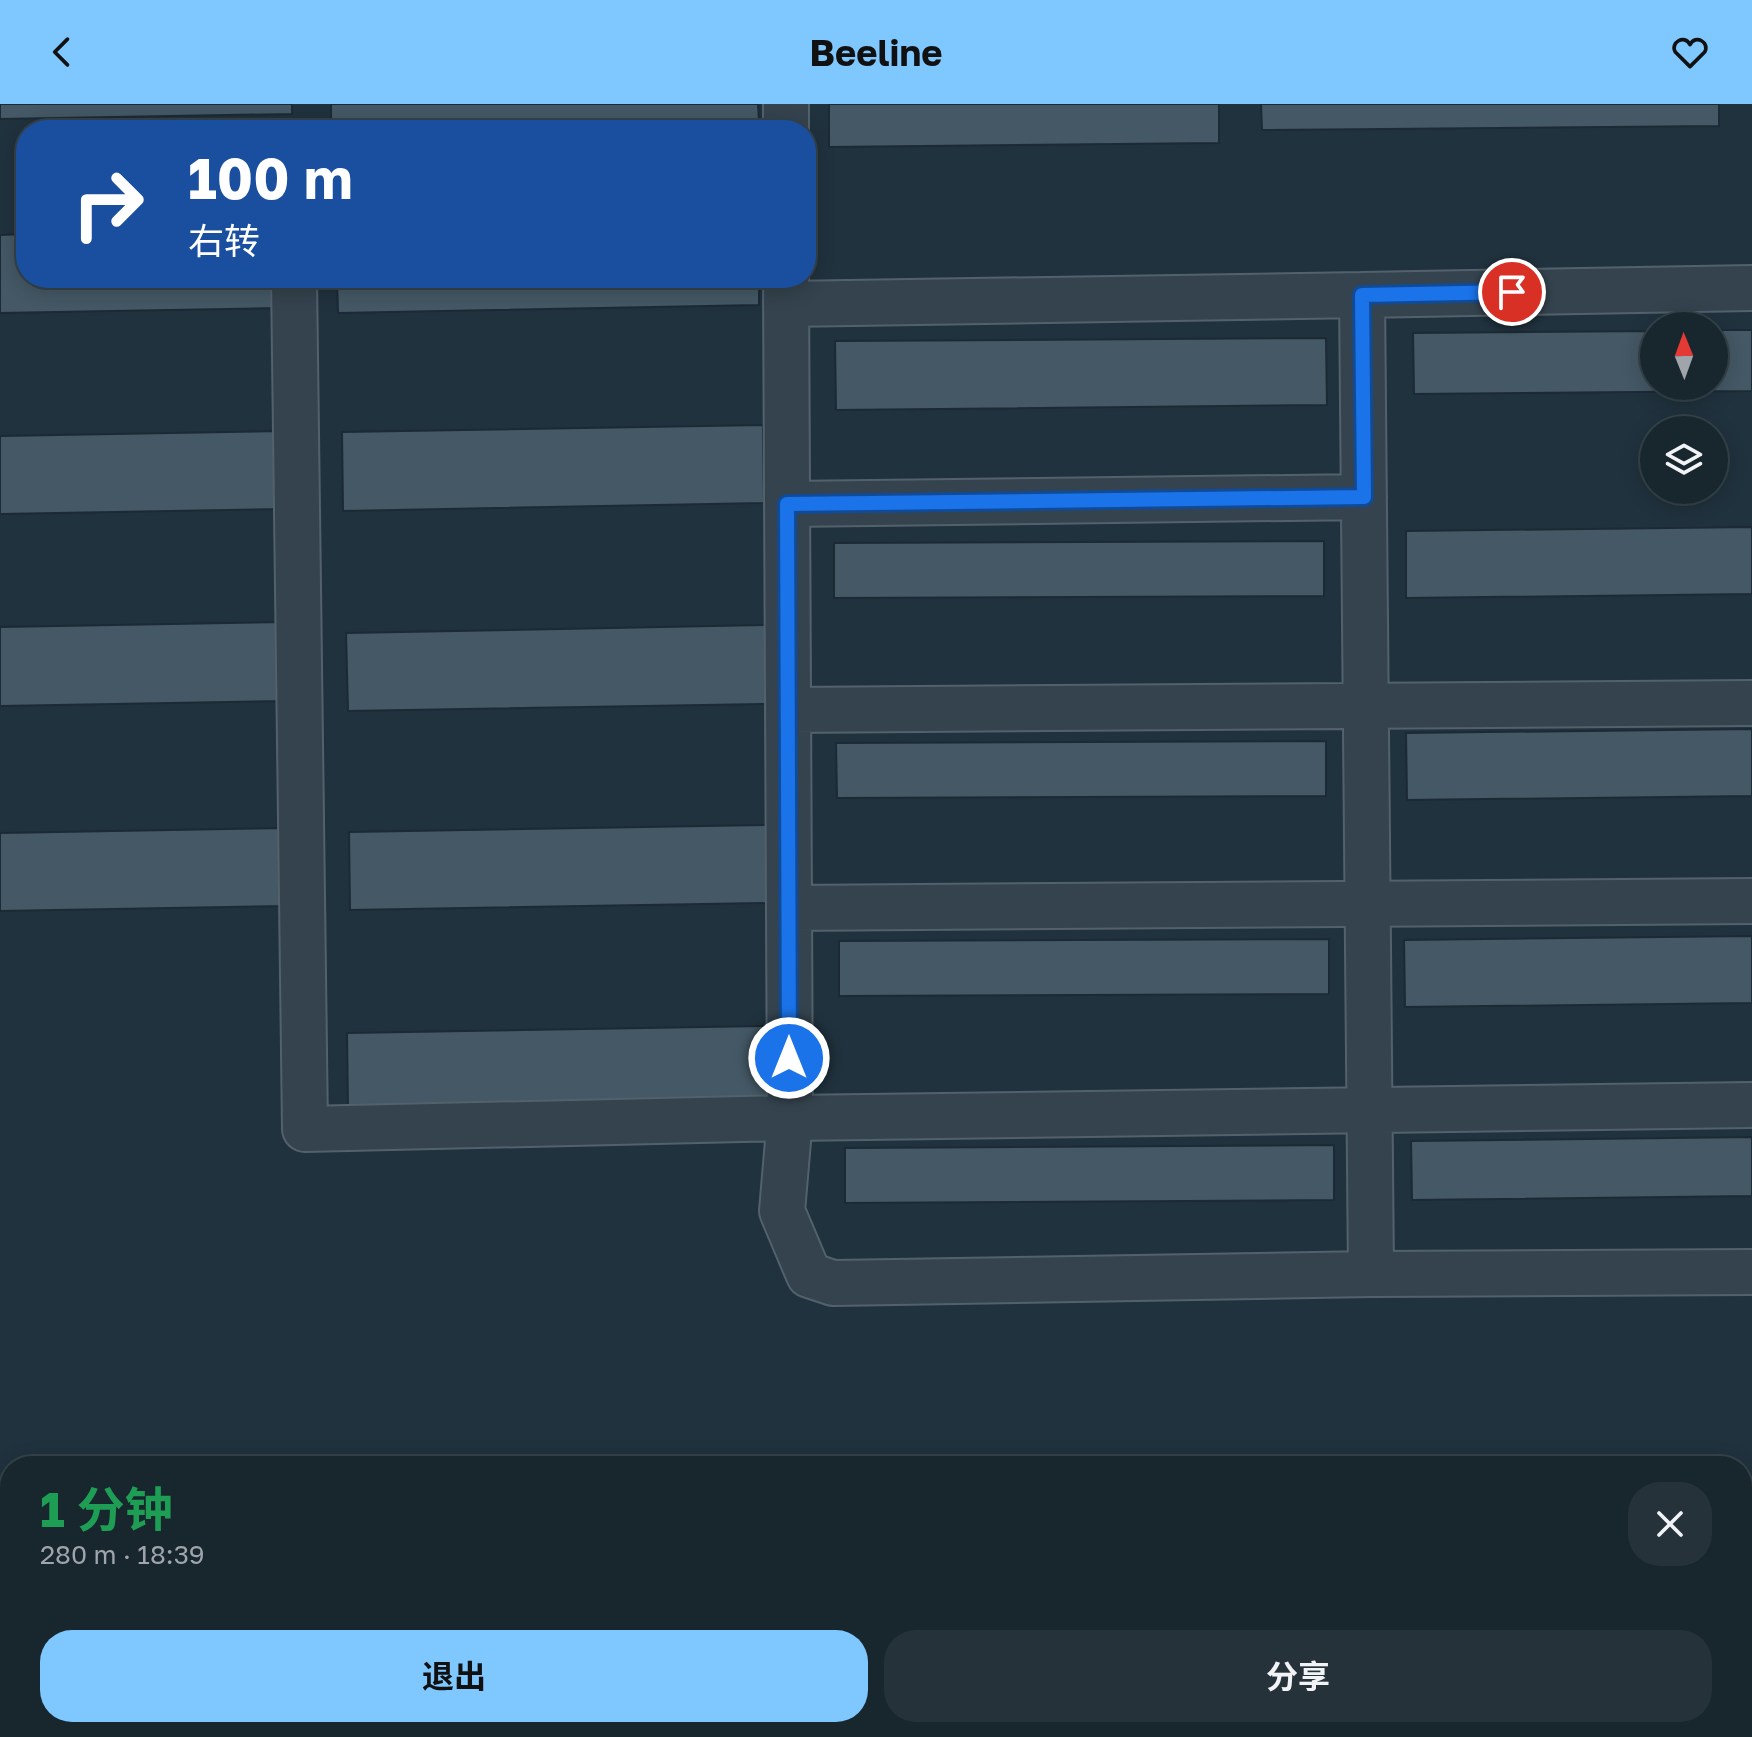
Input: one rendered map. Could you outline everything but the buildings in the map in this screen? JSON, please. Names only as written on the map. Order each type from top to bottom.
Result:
[{"type":"street","points":[[294,288],[305,1129],[790,1118],[1752,1105]]},
{"type":"street","points":[[1752,288],[1362,295],[786,291],[790,1118],[782,1211],[809,1275],[833,1283],[1371,1274],[1752,1272]]},
{"type":"street","points":[[1362,295],[1371,1274]]},
{"type":"street","points":[[787,504],[1364,497]]},
{"type":"street","points":[[788,710],[1752,703]]},
{"type":"street","points":[[789,908],[1752,901]]},
{"type":"route","points":[[789,1058],[787,504],[1364,497],[1362,295],[1512,292]]}]
